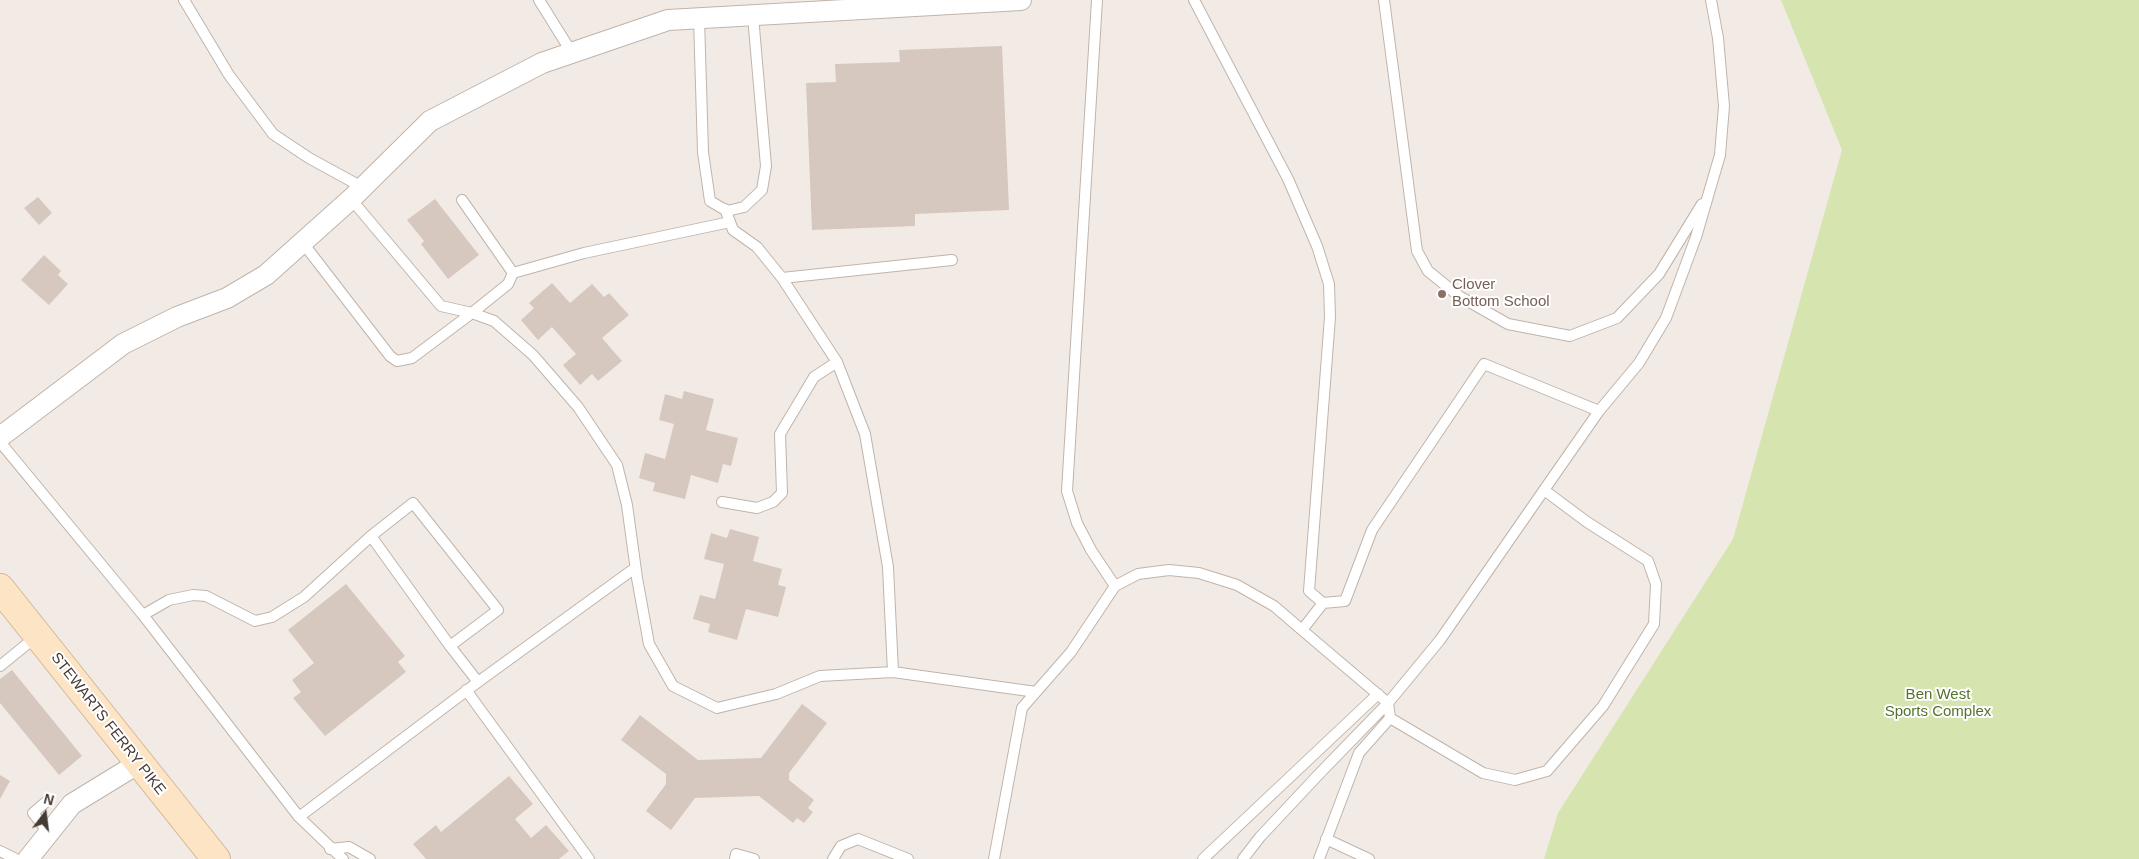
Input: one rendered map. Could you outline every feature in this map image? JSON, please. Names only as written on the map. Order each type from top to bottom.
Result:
[{"type":"main road","name":"STEWARTS FERRY PIKE","points":[[0,588],[216,859]]},
{"type":"street","points":[[0,437],[123,344],[177,317],[227,298],[266,275],[303,243],[430,121],[542,63],[668,20],[1021,0]]},
{"type":"street","points":[[28,859],[72,804],[139,763]]},
{"type":"lane","points":[[184,0],[229,75],[273,134],[356,193],[441,306],[472,313],[494,321],[533,355],[578,407],[618,465],[627,505],[635,568],[649,644],[673,686],[716,708],[776,694],[820,676],[893,672],[1036,692]]},
{"type":"lane","points":[[539,0],[572,53]]},
{"type":"lane","points":[[1097,0],[1067,491],[1077,522],[1091,550],[1114,586]]},
{"type":"lane","points":[[1194,0],[1288,178],[1317,246],[1329,284],[1330,317],[1309,591],[1323,603],[1345,601],[1372,530],[1484,364],[1599,412]]},
{"type":"lane","points":[[1384,0],[1417,251],[1428,270],[1459,296],[1508,324],[1570,336],[1617,318],[1659,274],[1709,191]]},
{"type":"lane","points":[[1243,859],[1313,780],[1388,703],[1440,640],[1599,412],[1639,363],[1666,318],[1696,237],[1720,155],[1724,106],[1718,38],[1711,0]]},
{"type":"lane","points":[[699,19],[703,152],[710,201],[726,210],[744,207],[762,190],[766,166],[753,16]]},
{"type":"lane","points":[[462,200],[513,273]]},
{"type":"lane","points":[[726,210],[733,230],[757,247],[782,278],[838,362],[865,434],[888,568],[893,672]]},
{"type":"lane","points":[[303,243],[390,356],[397,361],[412,358],[472,313],[508,284],[513,273],[584,253],[730,222]]},
{"type":"lane","points":[[782,278],[952,260]]},
{"type":"lane","points":[[722,502],[757,508],[774,502],[782,493],[780,434],[814,377],[838,362]]},
{"type":"lane","points":[[0,442],[143,615],[299,817],[330,849],[343,859]]},
{"type":"lane","points":[[1390,718],[1483,773],[1515,780],[1547,771],[1603,706],[1654,624],[1656,584],[1648,560],[1587,522],[1544,490]]},
{"type":"lane","points":[[143,615],[169,600],[193,595],[206,596],[255,621],[272,617],[304,597],[371,536],[414,503],[498,610],[450,646]]},
{"type":"lane","points":[[371,536],[478,682]]},
{"type":"lane","points":[[299,817],[466,690],[635,568]]},
{"type":"lane","points":[[994,859],[1022,708],[1071,652],[1114,586],[1138,574],[1168,570],[1199,573],[1237,585],[1274,606],[1388,703],[1390,718],[1359,753],[1319,859]]},
{"type":"lane","points":[[1302,630],[1323,603]]},
{"type":"lane","points":[[0,666],[38,635]]},
{"type":"lane","points":[[466,690],[589,859]]},
{"type":"lane","points":[[1203,859],[1378,694]]},
{"type":"lane","points":[[46,801],[33,813],[48,832]]},
{"type":"lane","points":[[833,859],[841,846],[858,839],[908,859]]},
{"type":"lane","points":[[1326,840],[1369,859]]},
{"type":"lane","points":[[330,849],[349,847],[370,859]]},
{"type":"lane","points":[[0,851],[16,859]]},
{"type":"lane","points":[[735,859],[736,854],[754,859]]},
{"type":"green space","name":"Ben West Sports Complex","points":[[1781,0],[2139,0],[2139,859],[1544,859],[1558,813],[1733,539],[1842,150]]},
{"type":"building","points":[[1002,46],[1009,210],[915,214],[915,226],[812,230],[806,83],[836,82],[835,64],[900,62],[899,50]]},
{"type":"building","points":[[38,197],[52,213],[39,225],[24,208]]},
{"type":"building","points":[[435,199],[479,255],[448,279],[421,244],[424,241],[407,220]]},
{"type":"building","points":[[44,255],[61,271],[58,275],[68,284],[49,305],[21,280]]},
{"type":"building","points":[[552,283],[570,303],[592,284],[604,297],[609,293],[629,315],[602,338],[622,361],[598,381],[592,374],[580,385],[563,365],[576,354],[552,327],[538,340],[521,320],[534,308],[529,303]]},
{"type":"building","points":[[684,391],[714,399],[706,430],[738,438],[731,466],[723,464],[718,483],[691,475],[685,499],[653,491],[655,483],[639,478],[645,453],[665,459],[674,424],[659,420],[665,394],[682,399]]},
{"type":"building","points":[[730,529],[759,537],[753,561],[782,569],[778,585],[786,587],[778,617],[746,609],[737,640],[708,632],[710,624],[693,619],[700,595],[715,599],[724,564],[704,559],[711,533],[727,538]]},
{"type":"building","points":[[346,584],[405,656],[398,662],[406,672],[325,736],[293,698],[301,692],[292,680],[314,663],[288,630]]},
{"type":"building","points":[[12,670],[82,756],[59,775],[0,703],[0,679]]},
{"type":"building","points":[[802,704],[827,723],[789,773],[789,780],[814,800],[808,808],[813,812],[804,823],[797,818],[793,823],[759,796],[695,798],[671,830],[646,811],[666,784],[666,774],[621,740],[640,715],[698,760],[761,758]]},
{"type":"building","points":[[0,775],[10,781],[0,799]]},
{"type":"building","points":[[509,776],[533,804],[515,819],[531,838],[546,825],[569,851],[559,859],[426,859],[413,844],[436,825],[441,832]]},
{"type":"place","name":"Clover Bottom School","points":[[1442,294]]}]
